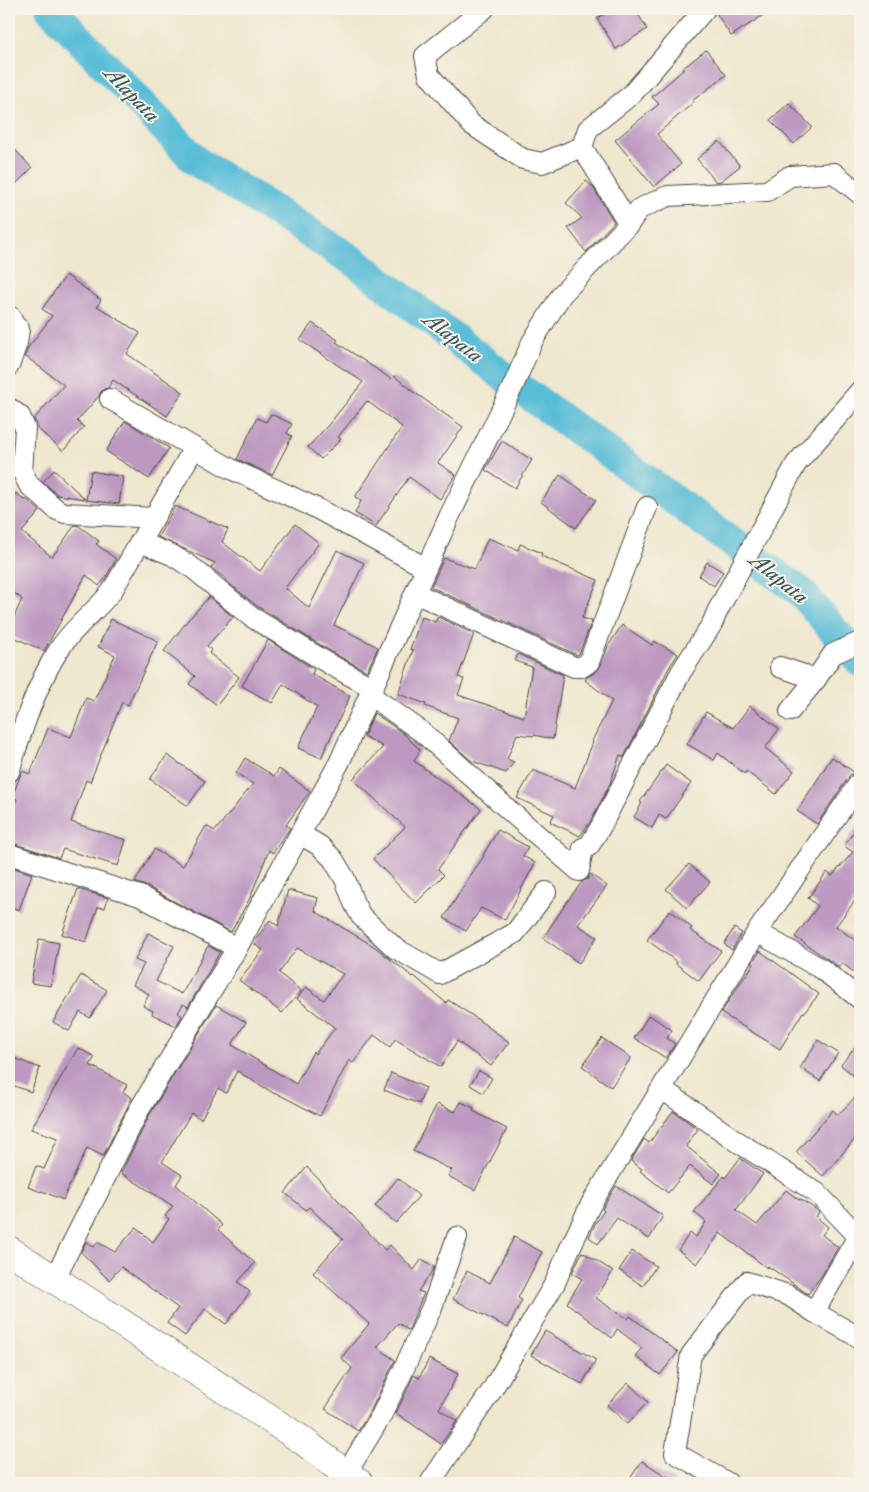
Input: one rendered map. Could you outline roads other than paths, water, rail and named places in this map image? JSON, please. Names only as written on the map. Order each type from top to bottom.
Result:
[{"type":"main road","points":[[9,1250],[302,1440],[352,1479]]},
{"type":"street","points":[[484,9],[425,56],[429,76],[471,124],[523,159],[542,163],[582,147],[588,129],[632,94],[705,9]]},
{"type":"street","points":[[582,147],[630,224]]},
{"type":"street","points":[[54,1280],[139,1110],[237,948],[339,763],[449,516],[514,384],[532,342],[562,294],[630,224],[639,209],[668,196],[767,191],[790,176],[834,173],[860,194]]},
{"type":"street","points":[[9,316],[19,329],[17,343],[9,366]]},
{"type":"street","points":[[140,542],[172,555],[194,569],[250,616],[331,665],[371,692],[422,732],[579,872],[583,848],[589,846],[600,828],[681,672],[712,624],[796,464],[860,391]]},
{"type":"street","points":[[110,399],[231,469],[316,508],[426,568]]},
{"type":"street","points":[[9,408],[20,416],[25,428],[22,472],[29,485],[57,510],[65,513],[154,518]]},
{"type":"street","points":[[9,772],[18,741],[41,683],[60,648],[75,629],[107,598],[194,448]]},
{"type":"street","points":[[415,593],[574,667],[582,667],[589,662],[647,507]]},
{"type":"street","points":[[790,712],[833,654],[860,642]]},
{"type":"street","points":[[780,667],[816,679]]},
{"type":"street","points":[[430,1483],[492,1390],[555,1282],[568,1250],[591,1204],[758,932],[860,782]]},
{"type":"street","points":[[300,834],[320,846],[333,859],[345,879],[361,916],[394,948],[440,974],[515,933],[546,892]]},
{"type":"street","points":[[9,854],[140,896],[237,948]]},
{"type":"street","points":[[758,932],[823,970],[860,999]]},
{"type":"street","points":[[662,1089],[738,1142],[817,1193],[859,1235],[814,1312]]},
{"type":"street","points":[[352,1479],[432,1307],[457,1237]]},
{"type":"street","points":[[728,1483],[674,1453],[691,1355],[747,1282],[788,1295],[860,1338]]},
{"type":"waterway","name":"Alapata","points":[[51,9],[196,161],[355,262],[514,384],[801,592],[860,661]]}]
